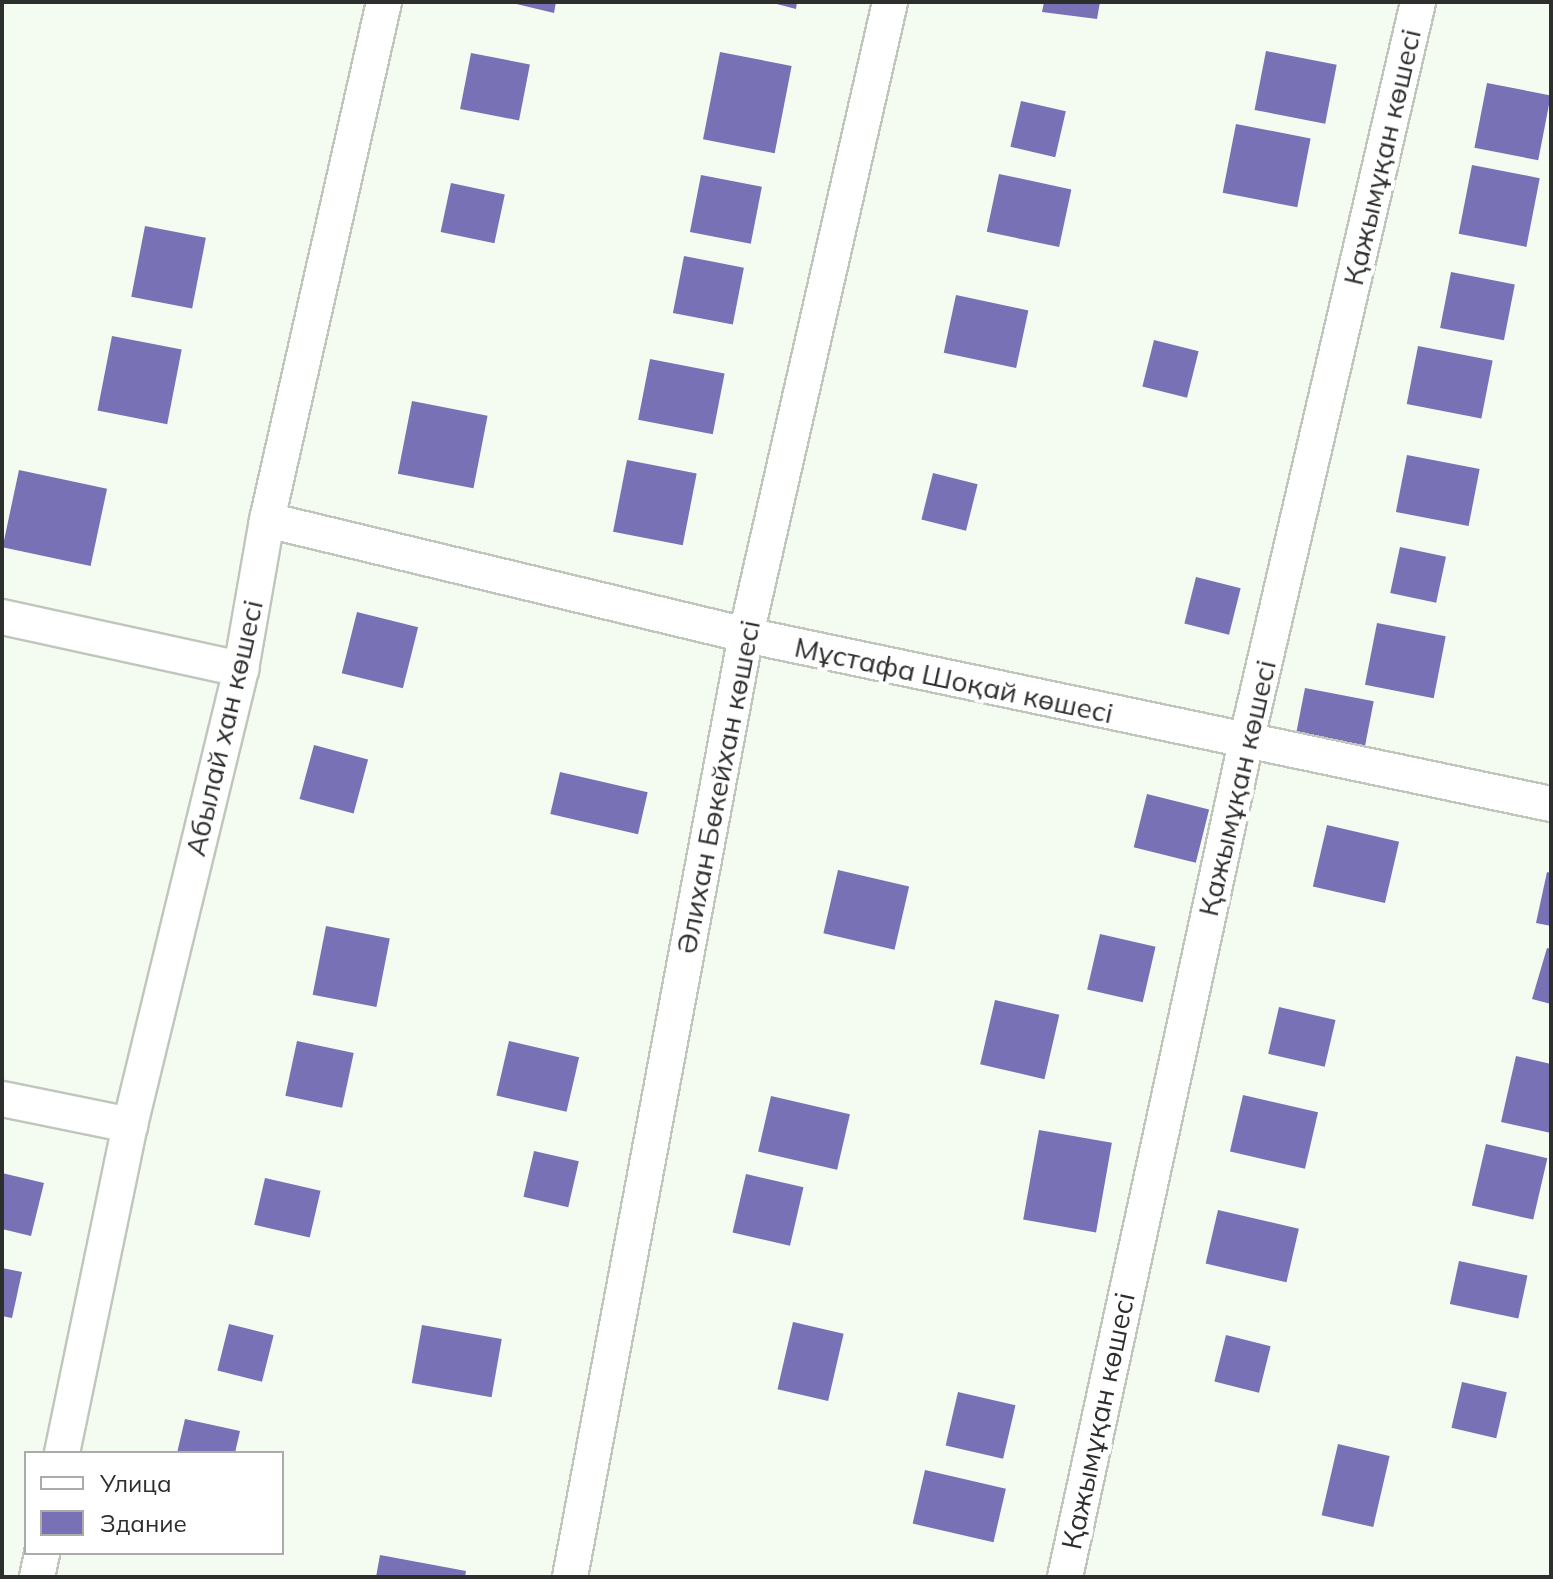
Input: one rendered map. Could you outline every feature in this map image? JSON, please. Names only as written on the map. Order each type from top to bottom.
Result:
[{"type":"street","name":"Абылай хан көшесі","points":[[62,1451],[130,1125],[241,669],[267,520],[384,2]]},
{"type":"street","name":"Әлихан Бөкейхан көшесі","points":[[570,1577],[746,635],[890,2]]},
{"type":"street","name":"Қажымұқан көшесі","points":[[1065,1577],[1246,742],[1418,2]]},
{"type":"street","name":"Мұстафа Шоқай көшесі","points":[[267,520],[746,635],[1551,804]]},
{"type":"street","points":[[2,617],[241,669]]},
{"type":"street","points":[[2,1099],[130,1125]]},
{"type":"street","points":[[37,1577],[42,1555]]},
{"type":"building","points":[[508,2],[556,2],[554,13]]},
{"type":"building","points":[[769,2],[797,2],[796,9]]},
{"type":"building","points":[[1044,2],[1100,2],[1097,19],[1042,12]]},
{"type":"building","points":[[1266,51],[1337,65],[1325,124],[1255,110]]},
{"type":"building","points":[[720,52],[792,66],[775,153],[703,139]]},
{"type":"building","points":[[471,53],[530,64],[519,120],[460,109]]},
{"type":"building","points":[[1487,83],[1551,95],[1538,160],[1474,148]]},
{"type":"building","points":[[1021,101],[1066,111],[1055,157],[1010,147]]},
{"type":"building","points":[[1236,124],[1311,139],[1297,207],[1223,193]]},
{"type":"building","points":[[1472,165],[1540,178],[1526,247],[1459,234]]},
{"type":"building","points":[[999,174],[1071,189],[1059,247],[987,232]]},
{"type":"building","points":[[701,175],[762,187],[751,244],[690,232]]},
{"type":"building","points":[[451,183],[505,194],[494,243],[441,232]]},
{"type":"building","points":[[145,226],[206,238],[192,309],[131,297]]},
{"type":"building","points":[[684,256],[744,268],[733,325],[673,313]]},
{"type":"building","points":[[1451,272],[1515,284],[1504,340],[1440,328]]},
{"type":"building","points":[[956,295],[1028,310],[1016,368],[944,353]]},
{"type":"building","points":[[112,336],[182,350],[167,424],[97,411]]},
{"type":"building","points":[[1154,340],[1199,351],[1187,398],[1142,387]]},
{"type":"building","points":[[1418,346],[1493,361],[1481,418],[1407,404]]},
{"type":"building","points":[[650,359],[725,374],[713,434],[638,420]]},
{"type":"building","points":[[412,401],[488,416],[473,488],[398,474]]},
{"type":"building","points":[[1407,455],[1480,469],[1469,526],[1396,512]]},
{"type":"building","points":[[627,460],[697,474],[683,545],[613,532]]},
{"type":"building","points":[[19,470],[107,489],[91,566],[3,547]]},
{"type":"building","points":[[933,473],[978,484],[966,531],[921,520]]},
{"type":"building","points":[[1400,547],[1446,557],[1436,603],[1390,593]]},
{"type":"building","points":[[1196,577],[1241,588],[1229,635],[1184,624]]},
{"type":"building","points":[[357,612],[418,627],[403,688],[342,673]]},
{"type":"building","points":[[1377,623],[1446,636],[1434,698],[1365,685]]},
{"type":"building","points":[[1305,688],[1374,701],[1362,764],[1293,751]]},
{"type":"building","points":[[314,745],[368,759],[354,814],[300,799]]},
{"type":"building","points":[[560,772],[648,792],[638,834],[550,814]]},
{"type":"building","points":[[1147,794],[1209,809],[1196,863],[1134,847]]},
{"type":"building","points":[[1327,825],[1399,842],[1385,903],[1313,886]]},
{"type":"building","points":[[838,870],[909,886],[895,950],[823,933]]},
{"type":"building","points":[[1547,872],[1551,873],[1551,926],[1536,923]]},
{"type":"building","points":[[326,926],[390,938],[376,1007],[313,995]]},
{"type":"building","points":[[1100,934],[1156,947],[1143,1002],[1087,990]]},
{"type":"building","points":[[1547,948],[1551,949],[1551,1004],[1532,999]]},
{"type":"building","points":[[995,1000],[1059,1015],[1044,1079],[980,1064]]},
{"type":"building","points":[[1279,1007],[1336,1020],[1325,1067],[1268,1054]]},
{"type":"building","points":[[297,1041],[354,1053],[342,1108],[285,1096]]},
{"type":"building","points":[[509,1041],[579,1057],[567,1112],[496,1096]]},
{"type":"building","points":[[1516,1056],[1551,1064],[1551,1133],[1501,1122]]},
{"type":"building","points":[[1243,1095],[1318,1112],[1305,1169],[1230,1152]]},
{"type":"building","points":[[771,1096],[850,1114],[837,1170],[758,1152]]},
{"type":"building","points":[[1039,1130],[1112,1143],[1096,1232],[1023,1220]]},
{"type":"building","points":[[1486,1144],[1547,1158],[1533,1220],[1472,1205]]},
{"type":"building","points":[[534,1151],[579,1161],[568,1207],[523,1197]]},
{"type":"building","points":[[2,1173],[44,1183],[31,1236],[2,1229]]},
{"type":"building","points":[[746,1174],[803,1187],[790,1246],[733,1232]]},
{"type":"building","points":[[265,1178],[321,1191],[310,1238],[254,1225]]},
{"type":"building","points":[[1218,1210],[1299,1229],[1287,1282],[1206,1264]]},
{"type":"building","points":[[1459,1261],[1527,1276],[1518,1319],[1450,1304]]},
{"type":"building","points":[[2,1268],[22,1272],[12,1318],[2,1316]]},
{"type":"building","points":[[793,1322],[844,1334],[828,1401],[777,1389]]},
{"type":"building","points":[[229,1324],[274,1335],[262,1382],[217,1371]]},
{"type":"building","points":[[422,1325],[502,1339],[492,1397],[412,1383]]},
{"type":"building","points":[[1226,1335],[1271,1346],[1259,1393],[1214,1382]]},
{"type":"building","points":[[1462,1382],[1507,1392],[1496,1438],[1451,1428]]},
{"type":"building","points":[[958,1392],[1015,1405],[1003,1459],[946,1446]]},
{"type":"building","points":[[185,1419],[240,1431],[235,1451],[177,1451]]},
{"type":"building","points":[[1338,1444],[1390,1456],[1373,1527],[1322,1515]]},
{"type":"building","points":[[925,1470],[1006,1489],[994,1542],[913,1524]]},
{"type":"building","points":[[380,1555],[466,1571],[465,1577],[376,1577]]}]
